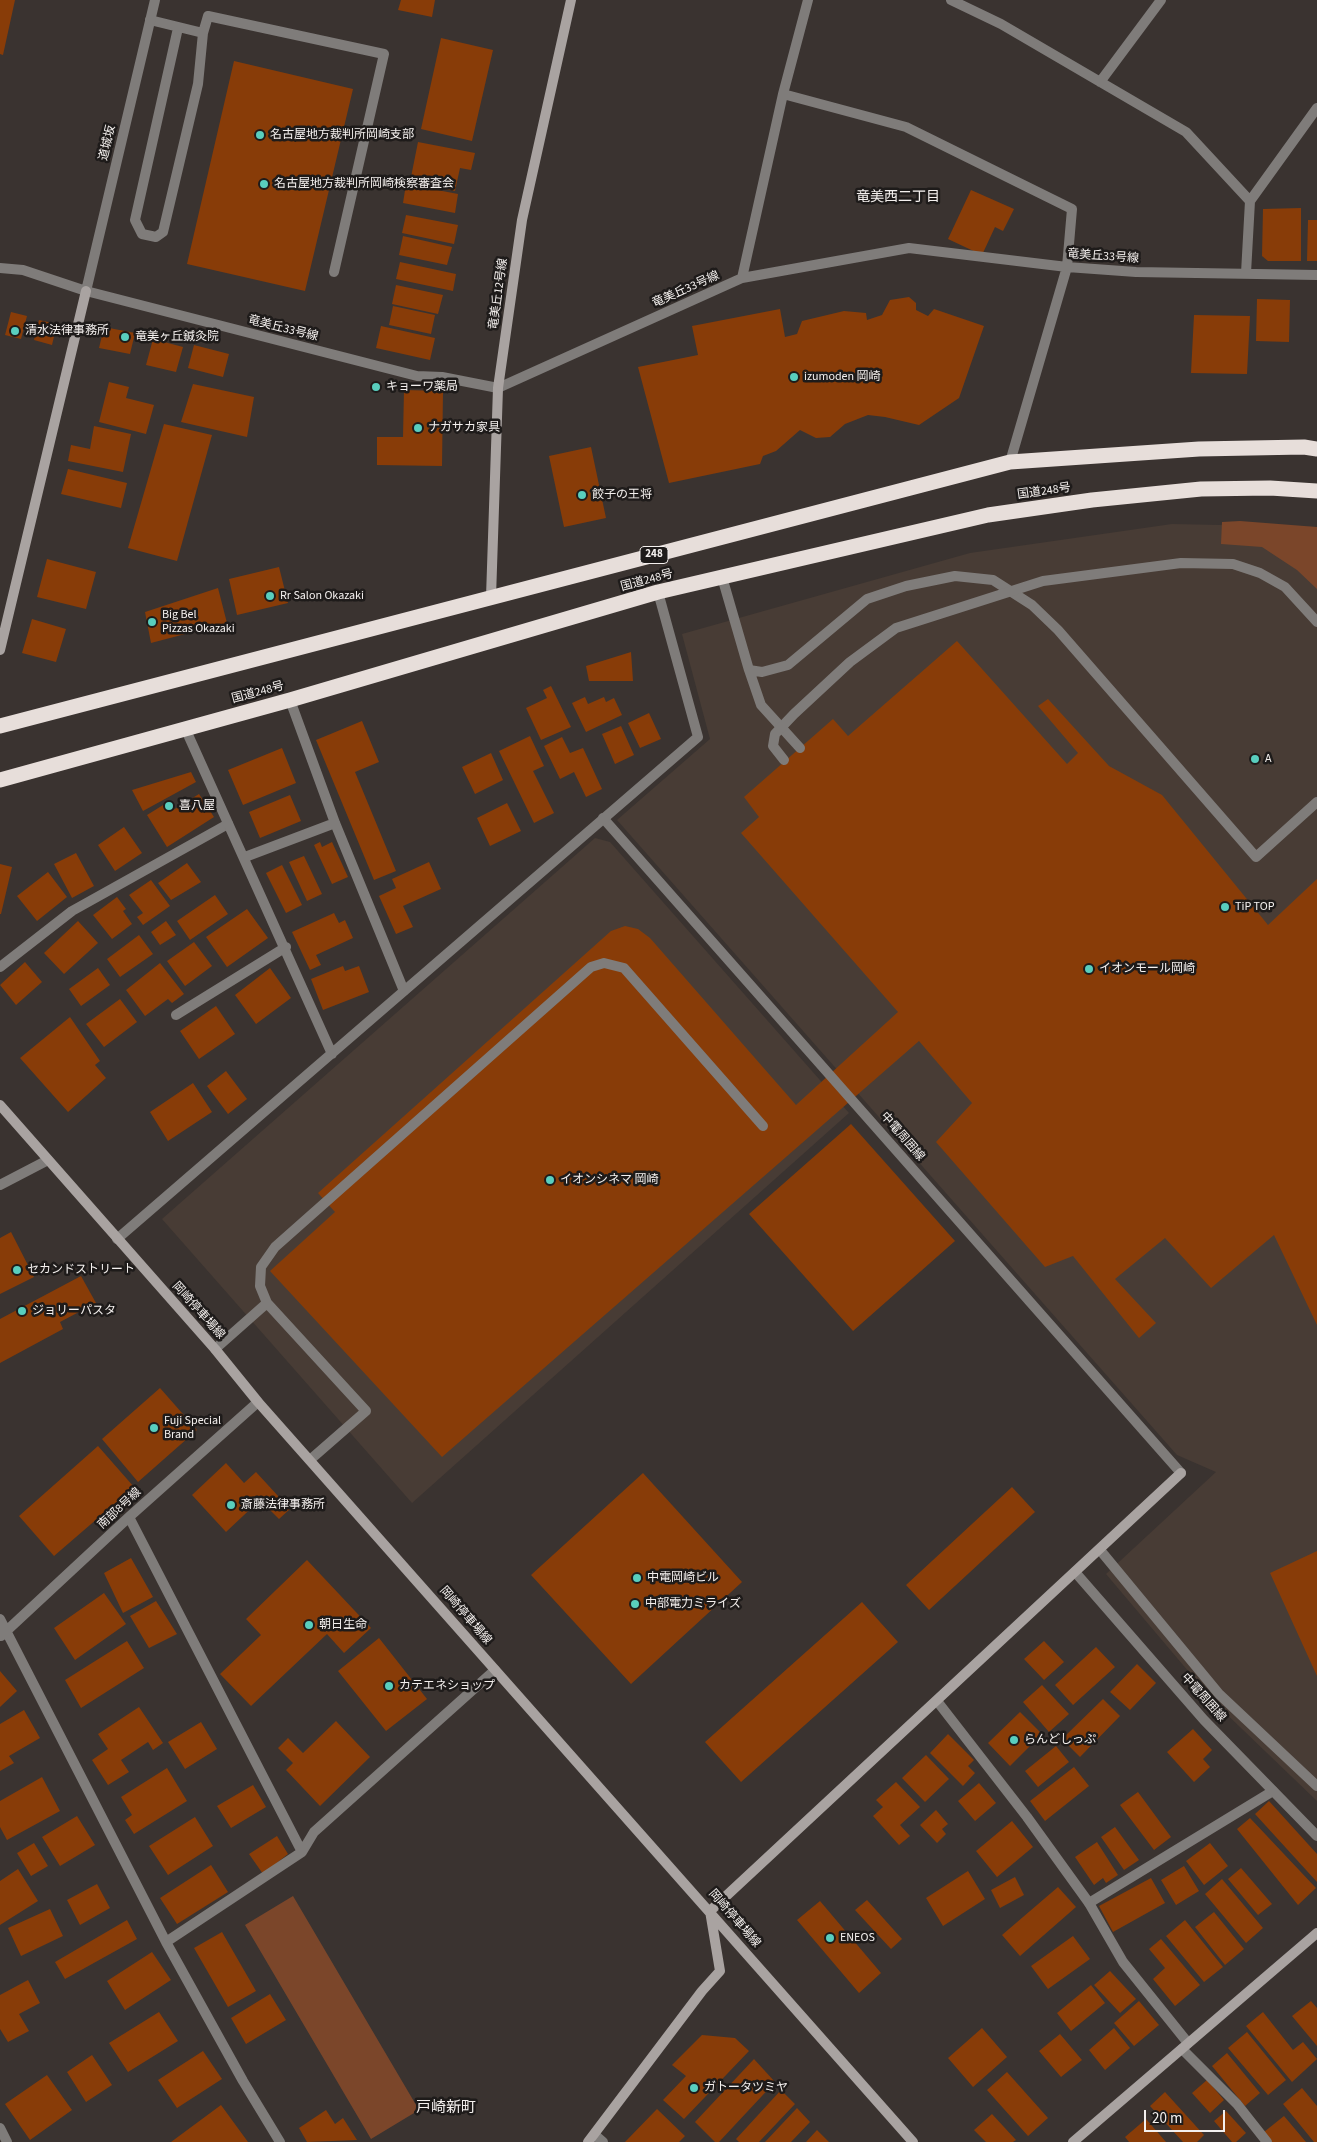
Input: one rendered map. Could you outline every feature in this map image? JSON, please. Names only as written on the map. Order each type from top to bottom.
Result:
[{"type":"highway","name":"国道248号","points":[[0,726],[1010,462],[1199,449],[1304,447],[1317,449]]},
{"type":"highway","name":"国道248号","points":[[0,780],[290,700],[658,592],[998,513],[1092,500],[1200,489],[1270,488],[1317,492]]},
{"type":"street","name":"道城坂","points":[[86,291],[155,0]]},
{"type":"street","name":"竜美丘12号線","points":[[491,597],[498,388],[522,220],[571,0]]},
{"type":"street","points":[[742,278],[783,94],[808,0]]},
{"type":"street","points":[[951,0],[1001,24],[1186,132],[1250,201]]},
{"type":"street","points":[[1100,82],[1160,0]]},
{"type":"street","points":[[178,28],[135,220],[142,234],[156,238],[163,232],[198,84],[203,33],[208,16],[384,54],[334,272]]},
{"type":"street","points":[[150,20],[203,33]]},
{"type":"street","points":[[783,94],[906,127],[1072,209],[1067,267],[1010,462]]},
{"type":"street","points":[[1246,273],[1250,201],[1317,108]]},
{"type":"street","name":"竜美丘33号線","points":[[0,268],[24,270],[86,291],[417,376],[442,377],[498,388],[742,278],[909,248],[1067,267],[1136,272],[1317,275]]},
{"type":"street","points":[[0,650],[86,291]]},
{"type":"street","points":[[784,760],[773,746],[775,734],[850,662],[896,628],[1043,581],[1181,563],[1234,564],[1260,573],[1285,587],[1317,622]]},
{"type":"street","points":[[750,670],[762,672],[788,665],[867,599],[906,586],[955,576],[993,580],[1032,605],[1058,630],[1256,857],[1317,802]]},
{"type":"street","points":[[722,577],[762,705],[800,748]]},
{"type":"street","points":[[117,1239],[698,737],[658,592]]},
{"type":"street","points":[[290,700],[335,823],[404,991]]},
{"type":"street","points":[[185,728],[286,947],[332,1054]]},
{"type":"street","name":"中電周囲線","points":[[603,818],[1181,1473],[1100,1550]]},
{"type":"street","points":[[245,857],[335,823]]},
{"type":"street","points":[[0,967],[72,911],[228,824]]},
{"type":"street","points":[[176,1015],[286,947]]},
{"type":"street","points":[[311,1459],[366,1411],[267,1303],[260,1286],[261,1267],[282,1240],[591,967],[604,963],[624,968],[763,1126]]},
{"type":"street","name":"岡崎停車場線","points":[[0,1105],[215,1349],[258,1402],[311,1459],[913,2142]]},
{"type":"street","points":[[0,1186],[48,1160]]},
{"type":"street","points":[[215,1349],[267,1303]]},
{"type":"street","name":"南部8号線","points":[[3,1634],[129,1517],[258,1402]]},
{"type":"street","points":[[129,1517],[302,1852]]},
{"type":"street","points":[[596,2140],[702,1991],[720,1971],[710,1911],[1100,1550],[1219,1694],[1317,1786]]},
{"type":"street","name":"中電周囲線","points":[[1075,1572],[1204,1720],[1317,1836]]},
{"type":"street","points":[[0,1619],[3,1634],[166,1942],[243,2082],[280,2142]]},
{"type":"street","points":[[166,1942],[302,1852],[314,1832],[495,1670]]},
{"type":"street","points":[[938,1701],[1027,1817],[1089,1903],[1123,1962],[1185,2046],[1237,2104],[1267,2142]]},
{"type":"street","points":[[1089,1903],[1273,1791]]},
{"type":"street","points":[[1073,2142],[1317,1933]]},
{"type":"street","points":[[0,2128],[7,2142]]},
{"type":"shaded area","points":[[1240,521],[1317,527],[1317,589],[1297,570],[1262,547],[1221,544],[1222,522]]},
{"type":"shaded area","points":[[1172,524],[1317,527],[1317,1801],[1216,1704],[1106,1574],[1216,1472],[1177,1455],[617,820],[710,739],[682,634],[970,553]]},
{"type":"shaded area","points":[[595,838],[610,842],[849,1113],[412,1503],[162,1219]]},
{"type":"shaded area","points":[[293,1896],[419,2110],[371,2139],[245,1925]]},
{"type":"building","points":[[0,0],[15,0],[3,55],[0,54]]},
{"type":"building","points":[[401,0],[435,0],[432,17],[398,10]]},
{"type":"building","points":[[441,38],[493,50],[472,141],[421,129]]},
{"type":"building","points":[[234,61],[353,89],[305,291],[187,264]]},
{"type":"building","points":[[418,142],[475,153],[471,170],[460,168],[455,191],[410,182]]},
{"type":"building","points":[[406,184],[458,194],[455,213],[403,203]]},
{"type":"building","points":[[971,190],[1014,209],[1003,231],[995,227],[982,255],[948,239]]},
{"type":"building","points":[[1301,208],[1301,261],[1268,261],[1262,256],[1263,209]]},
{"type":"building","points":[[406,215],[458,225],[454,244],[402,233]]},
{"type":"building","points":[[1308,220],[1317,220],[1317,261],[1307,261]]},
{"type":"building","points":[[403,236],[452,247],[447,265],[399,255]]},
{"type":"building","points":[[400,262],[456,274],[453,291],[396,279]]},
{"type":"building","points":[[396,285],[443,295],[438,314],[392,304]]},
{"type":"building","points":[[909,297],[916,303],[916,310],[928,316],[934,309],[984,326],[959,398],[919,425],[868,415],[845,424],[830,437],[816,438],[800,430],[776,451],[763,456],[760,464],[669,483],[638,367],[698,355],[692,326],[780,309],[785,337],[797,334],[802,321],[844,311],[866,313],[867,320],[882,315],[890,300]]},
{"type":"building","points":[[1257,299],[1290,300],[1289,342],[1256,341]]},
{"type":"building","points":[[393,306],[435,315],[431,334],[389,325]]},
{"type":"building","points":[[11,312],[27,316],[21,339],[5,335]]},
{"type":"building","points":[[1194,315],[1250,316],[1247,374],[1191,373]]},
{"type":"building","points":[[39,320],[57,324],[52,345],[34,340]]},
{"type":"building","points":[[381,326],[435,338],[430,360],[376,348]]},
{"type":"building","points":[[104,327],[135,333],[130,354],[99,348]]},
{"type":"building","points":[[153,339],[183,347],[176,372],[146,365]]},
{"type":"building","points":[[194,345],[229,354],[223,377],[188,368]]},
{"type":"building","points":[[109,382],[129,387],[126,398],[154,405],[146,434],[99,422]]},
{"type":"building","points":[[193,384],[254,397],[247,437],[181,422]]},
{"type":"building","points":[[404,390],[443,391],[442,466],[377,465],[377,437],[403,437]]},
{"type":"building","points":[[164,424],[212,435],[177,561],[128,548]]},
{"type":"building","points":[[94,426],[131,434],[123,472],[68,461],[71,445],[90,449]]},
{"type":"building","points":[[591,447],[606,518],[564,527],[549,456]]},
{"type":"building","points":[[68,469],[127,483],[121,508],[61,494]]},
{"type":"building","points":[[47,559],[96,572],[86,609],[37,597]]},
{"type":"building","points":[[279,567],[288,603],[237,615],[229,579]]},
{"type":"building","points":[[218,588],[227,623],[151,643],[145,612]]},
{"type":"building","points":[[32,619],[66,629],[56,662],[22,653]]},
{"type":"building","name":"イオンモール岡崎","points":[[957,641],[1067,764],[1078,753],[1038,706],[1048,699],[1109,766],[1162,795],[1268,925],[1317,879],[1317,1325],[1274,1235],[1211,1288],[1165,1238],[1115,1279],[1156,1323],[1139,1338],[1073,1256],[1045,1267],[936,1142],[972,1103],[919,1041],[442,1457],[270,1271],[335,1212],[318,1193],[611,931],[625,926],[638,929],[650,938],[796,1105],[898,1012],[741,833],[759,817],[744,797],[833,719],[848,736]]},
{"type":"building","points":[[631,652],[633,681],[589,681],[586,666]]},
{"type":"building","points":[[551,686],[571,727],[541,740],[526,708],[547,698],[543,690]]},
{"type":"building","points":[[585,697],[588,704],[604,697],[606,702],[614,698],[622,715],[586,732],[572,703]]},
{"type":"building","points":[[649,713],[661,739],[640,748],[628,723]]},
{"type":"building","points":[[362,721],[379,762],[355,772],[396,871],[374,880],[316,740]]},
{"type":"building","points":[[621,726],[634,755],[615,764],[602,734]]},
{"type":"building","points":[[530,736],[544,766],[533,771],[554,813],[534,823],[499,751]]},
{"type":"building","points":[[562,737],[570,753],[583,748],[602,789],[586,797],[574,772],[560,779],[544,746]]},
{"type":"building","points":[[282,748],[296,783],[243,805],[228,770]]},
{"type":"building","points":[[491,753],[503,780],[475,794],[462,767]]},
{"type":"building","points":[[191,772],[196,782],[143,811],[132,790]]},
{"type":"building","points":[[199,794],[214,817],[167,847],[147,815],[168,802],[173,810]]},
{"type":"building","points":[[290,795],[301,821],[260,838],[249,812]]},
{"type":"building","points":[[507,803],[521,831],[490,846],[477,818]]},
{"type":"building","points":[[124,827],[142,853],[115,871],[98,845]]},
{"type":"building","points":[[320,842],[322,847],[332,842],[348,877],[332,884],[314,845]]},
{"type":"building","points":[[76,853],[94,886],[72,898],[54,864]]},
{"type":"building","points":[[304,856],[322,894],[307,901],[289,862]]},
{"type":"building","points":[[429,862],[441,889],[403,906],[413,927],[396,934],[379,896],[396,888],[392,879]]},
{"type":"building","points":[[187,863],[201,882],[171,900],[158,883]]},
{"type":"building","points":[[0,864],[12,867],[1,914],[0,914]]},
{"type":"building","points":[[282,865],[302,905],[286,913],[266,873]]},
{"type":"building","points":[[48,872],[67,897],[37,921],[17,896]]},
{"type":"building","points":[[151,880],[170,906],[143,925],[137,917],[143,913],[129,895]]},
{"type":"building","points":[[215,895],[228,914],[190,940],[177,921]]},
{"type":"building","points":[[117,897],[126,909],[123,911],[132,924],[112,939],[93,915]]},
{"type":"building","points":[[247,909],[268,938],[227,967],[206,937]]},
{"type":"building","points":[[334,913],[339,923],[345,920],[353,938],[316,955],[321,965],[310,970],[292,932]]},
{"type":"building","points":[[78,921],[98,943],[64,974],[44,953]]},
{"type":"building","points":[[166,921],[176,935],[160,945],[151,932]]},
{"type":"building","points":[[139,935],[153,954],[120,977],[107,959]]},
{"type":"building","points":[[194,942],[212,966],[185,986],[167,961]]},
{"type":"building","points":[[25,962],[42,982],[16,1005],[0,985]]},
{"type":"building","points":[[160,963],[184,994],[172,1003],[168,999],[145,1016],[126,990]]},
{"type":"building","points":[[343,966],[345,971],[359,966],[369,992],[323,1010],[311,979]]},
{"type":"building","points":[[98,968],[110,985],[81,1006],[69,989]]},
{"type":"building","points":[[270,968],[291,998],[256,1024],[235,995]]},
{"type":"building","points":[[120,999],[137,1022],[104,1047],[86,1024]]},
{"type":"building","points":[[216,1006],[235,1034],[199,1059],[180,1031]]},
{"type":"building","points":[[70,1017],[100,1061],[95,1065],[106,1078],[68,1112],[20,1058]]},
{"type":"building","points":[[226,1071],[247,1099],[228,1114],[207,1086]]},
{"type":"building","points":[[193,1083],[212,1112],[168,1141],[150,1112]]},
{"type":"building","points":[[851,1124],[955,1241],[853,1331],[749,1214]]},
{"type":"building","points":[[11,1232],[34,1277],[0,1294],[0,1238]]},
{"type":"building","points":[[81,1276],[96,1303],[60,1322],[63,1329],[0,1363],[0,1319]]},
{"type":"building","points":[[160,1388],[197,1430],[138,1482],[102,1439]]},
{"type":"building","points":[[98,1446],[134,1487],[54,1556],[19,1516]]},
{"type":"building","points":[[226,1463],[244,1483],[256,1472],[290,1509],[279,1519],[260,1500],[226,1532],[192,1495]]},
{"type":"building","name":"中電岡崎ビル","points":[[643,1473],[742,1582],[631,1684],[531,1575]]},
{"type":"building","points":[[1012,1487],[1035,1512],[929,1610],[906,1585]]},
{"type":"building","points":[[1317,1551],[1317,1676],[1270,1573]]},
{"type":"building","points":[[131,1558],[153,1597],[123,1613],[104,1573]]},
{"type":"building","points":[[307,1560],[371,1628],[344,1653],[327,1634],[251,1706],[220,1674],[261,1635],[246,1619]]},
{"type":"building","points":[[104,1593],[126,1624],[75,1660],[54,1628]]},
{"type":"building","points":[[156,1601],[177,1634],[149,1648],[130,1616]]},
{"type":"building","points":[[862,1602],[898,1642],[741,1782],[705,1742]]},
{"type":"building","points":[[379,1638],[427,1699],[386,1731],[338,1671]]},
{"type":"building","points":[[127,1641],[144,1668],[81,1708],[65,1680]]},
{"type":"building","points":[[1044,1641],[1064,1662],[1044,1680],[1024,1659]]},
{"type":"building","points":[[1096,1647],[1115,1667],[1073,1705],[1055,1685]]},
{"type":"building","points":[[1137,1664],[1156,1683],[1130,1710],[1110,1692]]},
{"type":"building","points":[[0,1671],[17,1691],[0,1707]]},
{"type":"building","points":[[1042,1685],[1069,1714],[1049,1732],[1023,1702]]},
{"type":"building","points":[[1103,1699],[1120,1716],[1080,1757],[1062,1739]]},
{"type":"building","points":[[139,1707],[163,1743],[153,1750],[148,1742],[121,1760],[129,1772],[108,1785],[92,1760],[108,1749],[98,1734]]},
{"type":"building","points":[[24,1710],[40,1738],[9,1756],[14,1763],[0,1771],[0,1724]]},
{"type":"building","points":[[1020,1712],[1042,1734],[1010,1766],[988,1743]]},
{"type":"building","points":[[336,1721],[370,1757],[320,1806],[286,1770],[293,1763],[278,1748],[288,1738],[303,1753]]},
{"type":"building","points":[[201,1722],[217,1749],[185,1769],[168,1742]]},
{"type":"building","points":[[1193,1729],[1212,1750],[1203,1759],[1210,1767],[1194,1782],[1167,1752]]},
{"type":"building","points":[[948,1734],[974,1760],[968,1766],[975,1773],[963,1786],[930,1753]]},
{"type":"building","points":[[1056,1746],[1069,1762],[1038,1787],[1025,1771]]},
{"type":"building","points":[[926,1755],[949,1779],[925,1802],[902,1778]]},
{"type":"building","points":[[1074,1767],[1089,1786],[1045,1821],[1030,1801]]},
{"type":"building","points":[[167,1768],[187,1801],[134,1834],[125,1820],[132,1815],[121,1797]]},
{"type":"building","points":[[42,1777],[60,1811],[7,1840],[0,1827],[0,1801]]},
{"type":"building","points":[[896,1782],[920,1807],[900,1825],[910,1836],[899,1845],[873,1816],[883,1807],[876,1800]]},
{"type":"building","points":[[979,1783],[996,1803],[975,1821],[958,1801]]},
{"type":"building","points":[[253,1785],[266,1807],[231,1828],[217,1806]]},
{"type":"building","points":[[1138,1792],[1171,1837],[1154,1850],[1120,1805]]},
{"type":"building","points":[[1269,1801],[1317,1854],[1317,1882],[1255,1814]]},
{"type":"building","points":[[936,1810],[948,1824],[942,1829],[946,1834],[937,1843],[920,1825]]},
{"type":"building","points":[[77,1816],[95,1845],[60,1866],[42,1837]]},
{"type":"building","points":[[195,1817],[213,1846],[168,1875],[149,1846]]},
{"type":"building","points":[[1250,1818],[1316,1888],[1298,1905],[1237,1829]]},
{"type":"building","points":[[1012,1821],[1033,1847],[997,1877],[976,1851]]},
{"type":"building","points":[[1115,1827],[1139,1860],[1124,1870],[1101,1837]]},
{"type":"building","points":[[277,1836],[288,1854],[263,1874],[249,1854]]},
{"type":"building","points":[[1097,1842],[1118,1875],[1106,1883],[1103,1878],[1094,1885],[1075,1857]]},
{"type":"building","points":[[34,1843],[48,1866],[31,1876],[17,1853]]},
{"type":"building","points":[[1210,1843],[1228,1866],[1204,1885],[1186,1861]]},
{"type":"building","points":[[211,1865],[228,1892],[177,1924],[160,1898]]},
{"type":"building","points":[[1184,1866],[1199,1891],[1176,1905],[1161,1880]]},
{"type":"building","points":[[1241,1868],[1272,1904],[1258,1915],[1228,1879]]},
{"type":"building","points":[[18,1869],[38,1901],[0,1925],[0,1881]]},
{"type":"building","points":[[968,1871],[985,1899],[943,1926],[926,1898]]},
{"type":"building","points":[[1015,1877],[1024,1895],[1000,1908],[991,1890]]},
{"type":"building","points":[[1151,1878],[1165,1903],[1113,1932],[1099,1906]]},
{"type":"building","points":[[1222,1879],[1263,1928],[1246,1943],[1205,1894]]},
{"type":"building","points":[[97,1884],[110,1908],[80,1925],[67,1900]]},
{"type":"building","points":[[1058,1887],[1076,1907],[1020,1956],[1002,1935]]},
{"type":"building","points":[[867,1900],[902,1939],[891,1949],[855,1910]]},
{"type":"building","points":[[820,1901],[881,1973],[859,1993],[797,1920]]},
{"type":"building","points":[[50,1909],[63,1936],[21,1956],[8,1928]]},
{"type":"building","points":[[1214,1912],[1244,1949],[1225,1965],[1195,1927]]},
{"type":"building","points":[[127,1920],[137,1939],[65,1979],[55,1962]]},
{"type":"building","points":[[1185,1920],[1223,1967],[1204,1982],[1166,1936]]},
{"type":"building","points":[[222,1932],[256,1991],[228,2007],[194,1948]]},
{"type":"building","points":[[1073,1936],[1090,1959],[1048,1989],[1031,1966]]},
{"type":"building","points":[[1161,1939],[1200,1985],[1175,2006],[1153,1979],[1165,1968],[1149,1949]]},
{"type":"building","points":[[152,1952],[171,1980],[125,2010],[107,1981]]},
{"type":"building","points":[[1110,1971],[1136,1999],[1120,2013],[1094,1985]]},
{"type":"building","points":[[28,1980],[40,2003],[19,2014],[29,2031],[8,2042],[0,2029],[0,1995]]},
{"type":"building","points":[[1091,1985],[1105,2003],[1071,2031],[1057,2013]]},
{"type":"building","points":[[270,1994],[286,2020],[246,2044],[231,2018]]},
{"type":"building","points":[[1139,2001],[1159,2025],[1134,2046],[1114,2023]]},
{"type":"building","points":[[1311,2001],[1317,2008],[1317,2046],[1292,2016]]},
{"type":"building","points":[[159,2012],[178,2041],[128,2072],[109,2043]]},
{"type":"building","points":[[1263,2012],[1293,2050],[1303,2042],[1317,2059],[1292,2082],[1246,2026]]},
{"type":"building","points":[[982,2028],[1007,2057],[973,2087],[948,2058]]},
{"type":"building","points":[[1114,2028],[1130,2048],[1105,2070],[1089,2050]]},
{"type":"building","points":[[1247,2032],[1286,2080],[1268,2095],[1228,2048]]},
{"type":"building","points":[[1060,2034],[1082,2060],[1061,2077],[1039,2051]]},
{"type":"building","name":"ガトータツミヤ","points":[[702,2035],[735,2038],[749,2051],[684,2119],[663,2100],[686,2076],[672,2065]]},
{"type":"building","points":[[203,2051],[222,2079],[177,2108],[158,2080]]},
{"type":"building","points":[[1227,2053],[1260,2093],[1245,2106],[1212,2066]]},
{"type":"building","points":[[92,2055],[112,2085],[86,2102],[67,2072]]},
{"type":"building","points":[[754,2059],[775,2082],[719,2142],[715,2142],[695,2122]]},
{"type":"building","points":[[1007,2072],[1048,2118],[1028,2136],[987,2090]]},
{"type":"building","points":[[47,2075],[72,2110],[30,2140],[5,2104]]},
{"type":"building","points":[[1207,2080],[1224,2100],[1210,2113],[1192,2093]]},
{"type":"building","points":[[1302,2088],[1317,2106],[1317,2142],[1314,2142],[1283,2104]]},
{"type":"building","points":[[781,2090],[795,2104],[759,2142],[739,2142],[736,2139]]},
{"type":"building","points":[[1165,2092],[1204,2135],[1197,2142],[1183,2142],[1150,2106]]},
{"type":"building","points":[[221,2105],[248,2142],[171,2142]]},
{"type":"building","points":[[797,2108],[810,2122],[791,2142],[765,2142]]},
{"type":"building","points":[[657,2109],[685,2136],[679,2142],[625,2142]]},
{"type":"building","points":[[326,2110],[335,2124],[343,2118],[357,2140],[307,2142],[299,2128]]},
{"type":"building","points":[[1226,2111],[1246,2133],[1236,2142],[1232,2142],[1214,2121]]},
{"type":"building","points":[[992,2114],[1016,2140],[1013,2142],[986,2142],[974,2130]]},
{"type":"building","points":[[1284,2116],[1306,2142],[1272,2142],[1264,2132]]},
{"type":"building","points":[[1146,2119],[1166,2142],[1129,2142],[1125,2137]]},
{"type":"building","points":[[817,2130],[829,2142],[806,2142]]},
{"type":"place","name":"名古屋地方裁判所岡崎支部","points":[[260,135]]},
{"type":"place","name":"名古屋地方裁判所岡崎検察審査会","points":[[264,184]]},
{"type":"place","name":"清水法律事務所","points":[[15,331]]},
{"type":"place","name":"竜美ヶ丘鍼灸院","points":[[125,337]]},
{"type":"place","name":"izumoden 岡崎","points":[[794,377]]},
{"type":"place","name":"キョーワ薬局","points":[[376,387]]},
{"type":"place","name":"ナガサカ家具","points":[[418,428]]},
{"type":"place","name":"餃子の王将","points":[[582,495]]},
{"type":"place","name":"Rr Salon Okazaki","points":[[270,596]]},
{"type":"place","name":"Big Bel Pizzas Okazaki","points":[[152,622]]},
{"type":"place","name":"A","points":[[1255,759]]},
{"type":"place","name":"喜八屋","points":[[169,806]]},
{"type":"place","name":"TiP TOP","points":[[1225,907]]},
{"type":"place","name":"イオンモール岡崎","points":[[1089,969]]},
{"type":"place","name":"イオンシネマ 岡崎","points":[[550,1180]]},
{"type":"place","name":"セカンドストリート","points":[[17,1270]]},
{"type":"place","name":"ジョリーパスタ","points":[[22,1311]]},
{"type":"place","name":"Fuji Special Brand","points":[[154,1428]]},
{"type":"place","name":"斎藤法律事務所","points":[[231,1505]]},
{"type":"place","name":"中電岡崎ビル","points":[[637,1578]]},
{"type":"place","name":"中部電力ミライズ","points":[[635,1604]]},
{"type":"place","name":"朝日生命","points":[[309,1625]]},
{"type":"place","name":"カテエネショップ","points":[[389,1686]]},
{"type":"place","name":"らんどしっぷ","points":[[1014,1740]]},
{"type":"place","name":"ENEOS","points":[[830,1938]]},
{"type":"place","name":"ガトータツミヤ","points":[[694,2088]]},
{"type":"district","name":"竜美西二丁目","points":[[898,198]]},
{"type":"district","name":"戸崎新町","points":[[446,2109]]}]
